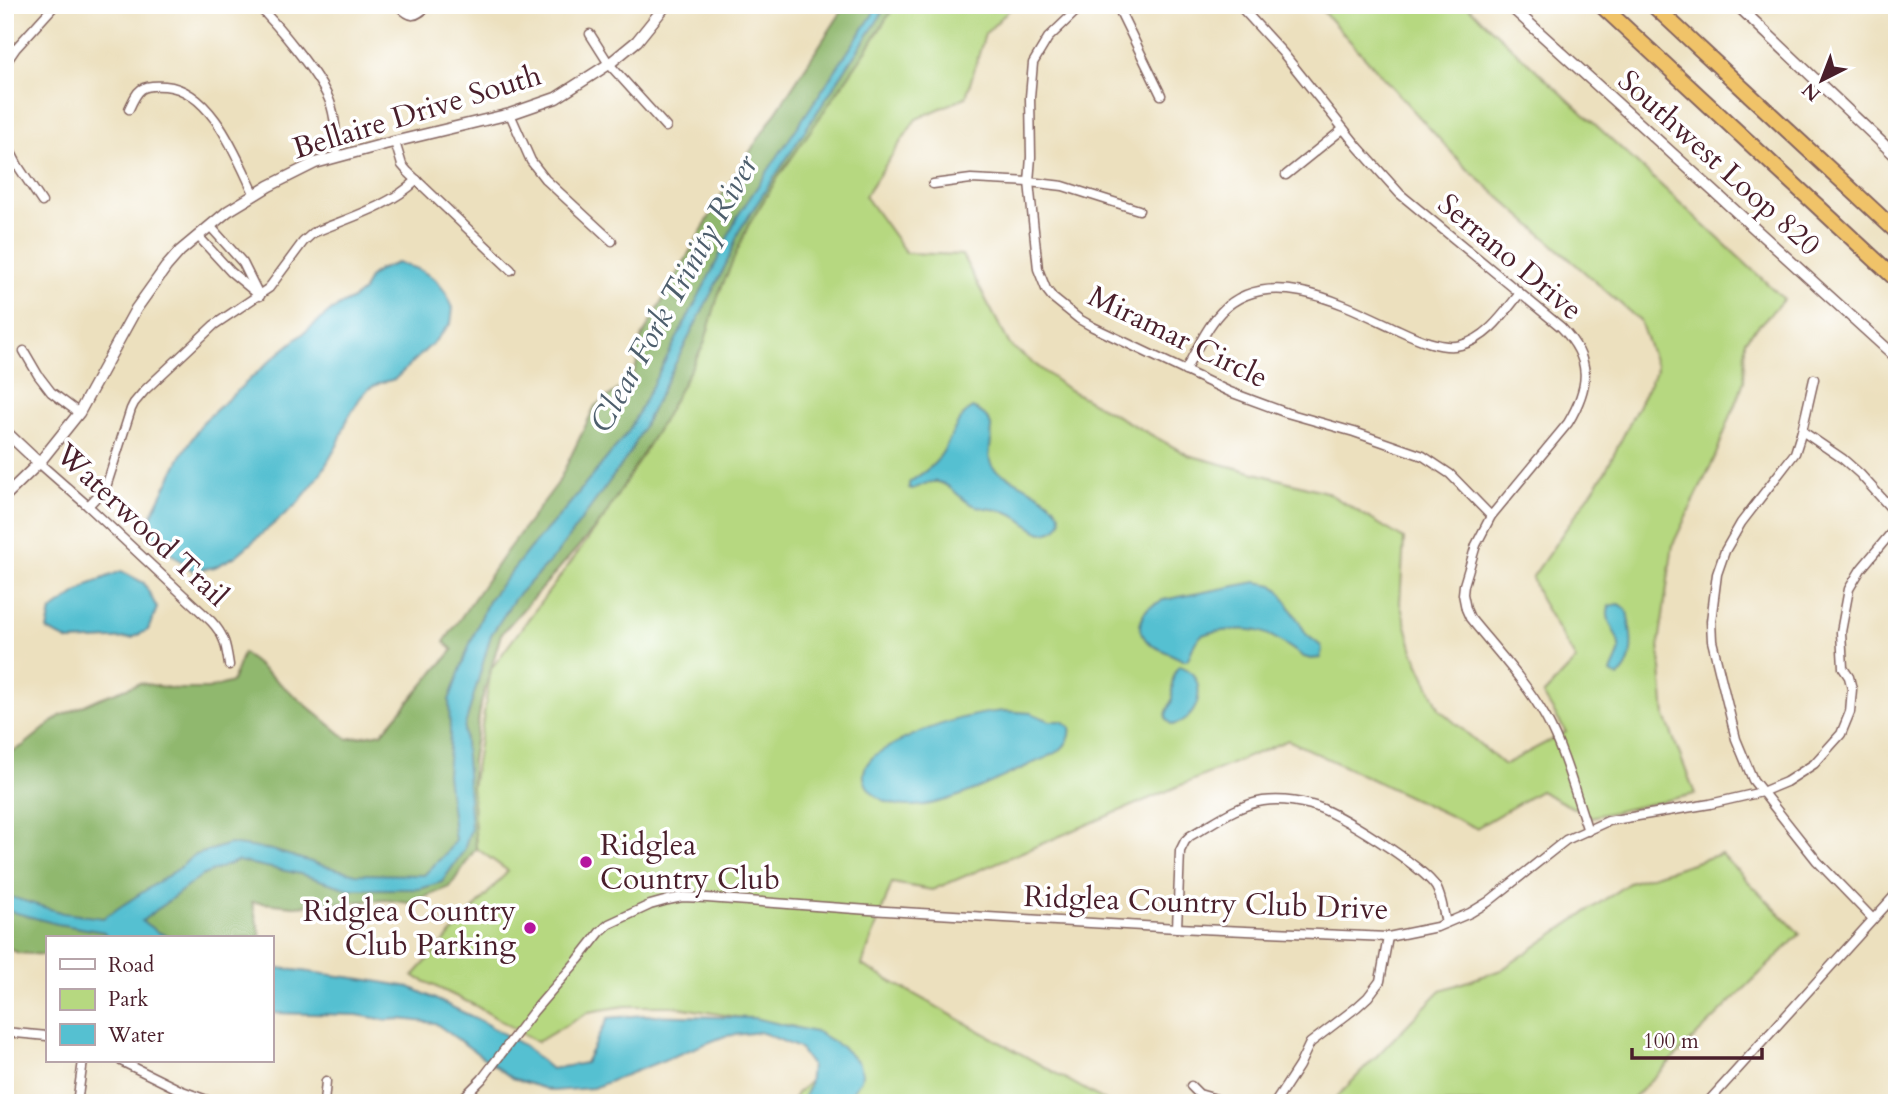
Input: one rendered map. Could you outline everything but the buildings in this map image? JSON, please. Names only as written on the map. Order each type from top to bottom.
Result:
[{"type":"highway","points":[[1601,5],[1897,280]]},
{"type":"highway","points":[[1653,5],[1897,232]]},
{"type":"highway","points":[[1844,183],[1863,188],[1897,219]]},
{"type":"street","points":[[5,64],[55,5]]},
{"type":"street","points":[[398,5],[414,16],[428,5]]},
{"type":"street","name":"Bellaire Drive South","points":[[5,496],[39,463],[79,413],[136,309],[166,267],[180,251],[228,211],[315,163],[510,114],[556,98],[609,64],[637,41],[666,5]]},
{"type":"street","name":"Miramar Circle","points":[[1086,5],[1048,38],[1033,63],[1028,181],[1038,268],[1046,289],[1079,319],[1093,327],[1230,392],[1423,456],[1450,474],[1491,516]]},
{"type":"street","points":[[1117,5],[1161,95]]},
{"type":"street","name":"Serrano Drive","points":[[1239,5],[1283,53],[1343,129],[1400,194],[1561,327],[1576,341],[1581,352],[1585,382],[1579,403],[1568,424],[1491,516],[1476,545],[1463,594],[1470,618],[1534,698],[1547,719],[1561,749],[1588,831]]},
{"type":"street","name":"Southwest Loop 820","points":[[1509,5],[1897,358]]},
{"type":"street","points":[[1737,5],[1897,157]]},
{"type":"street","points":[[264,7],[330,102],[337,156]]},
{"type":"street","points":[[590,34],[609,64],[666,127]]},
{"type":"street","points":[[129,109],[137,91],[146,85],[176,87],[193,98],[218,124],[255,195]]},
{"type":"street","points":[[510,114],[531,161],[545,179],[612,241]]},
{"type":"street","points":[[1286,175],[1343,129]]},
{"type":"street","points":[[5,141],[42,202]]},
{"type":"street","points":[[395,142],[402,165],[511,270]]},
{"type":"street","points":[[933,184],[971,179],[1028,181],[1063,186],[1139,210]]},
{"type":"street","points":[[88,506],[106,487],[131,409],[145,390],[214,325],[269,288],[303,242],[313,233],[389,200],[417,180]]},
{"type":"street","points":[[210,226],[243,263],[260,296]]},
{"type":"street","points":[[198,236],[231,272],[260,296]]},
{"type":"street","points":[[1185,371],[1220,313],[1232,302],[1259,290],[1278,288],[1316,296],[1349,307],[1412,336],[1444,345],[1460,346],[1485,333],[1520,293]]},
{"type":"street","points":[[24,351],[37,375],[51,392],[79,413]]},
{"type":"street","points":[[1814,379],[1795,453],[1741,523],[1725,551],[1717,574],[1711,621],[1712,641],[1736,739],[1753,780],[1817,861],[1873,919]]},
{"type":"street","name":"Waterwood Trail","points":[[5,431],[184,594],[221,632],[229,665]]},
{"type":"street","points":[[1802,431],[1843,458],[1897,516]]},
{"type":"street","name":"Ridglea Country Club Drive","points":[[458,1103],[482,1079],[533,1012],[600,932],[609,924],[650,905],[682,897],[1177,928],[1388,937],[1446,923],[1488,902],[1566,840],[1608,821],[1710,804],[1762,792],[1786,782],[1815,764],[1846,725],[1852,702],[1849,677],[1843,668],[1840,632],[1849,589],[1861,569],[1897,526]]},
{"type":"street","points":[[1177,928],[1180,851],[1185,841],[1244,807],[1279,800],[1312,805],[1335,814],[1405,860],[1435,884],[1446,923]]},
{"type":"street","points":[[1707,1103],[1897,893]]},
{"type":"street","points":[[1275,1103],[1300,1066],[1310,1043],[1357,1007],[1380,981],[1388,937]]},
{"type":"street","points":[[5,1032],[46,1036]]},
{"type":"street","points":[[77,1103],[83,1062]]},
{"type":"street","points":[[123,1062],[204,1101],[215,1103]]},
{"type":"street","points":[[324,1103],[326,1081]]},
{"type":"street","points":[[1191,1086],[1199,1094],[1230,1103]]},
{"type":"green space","points":[[846,5],[893,5],[868,48],[777,179],[748,226],[719,293],[704,344],[661,424],[603,519],[501,634],[481,703],[472,761],[476,848],[450,887],[410,903],[386,900],[294,906],[252,902],[260,936],[46,936],[46,955],[18,953],[5,946],[5,755],[23,746],[60,716],[140,683],[176,689],[208,689],[232,682],[243,653],[347,739],[382,733],[453,650],[444,642],[558,483],[595,406],[626,384],[633,375],[637,363],[637,346],[721,196]]},
{"type":"green space","points":[[882,5],[1014,5],[985,34],[966,97],[916,119],[865,196],[906,253],[962,255],[1010,345],[1066,388],[1188,455],[1326,492],[1404,539],[1400,603],[1413,651],[1440,710],[1504,765],[1566,732],[1543,695],[1576,660],[1540,599],[1532,578],[1605,472],[1657,369],[1640,321],[1464,166],[1317,5],[1466,5],[1784,299],[1745,340],[1744,381],[1715,457],[1673,544],[1659,644],[1665,716],[1695,794],[1591,817],[1540,791],[1476,828],[1288,740],[932,890],[892,883],[862,965],[1109,1103],[792,1103],[797,1093],[816,1076],[795,1027],[672,1006],[625,1006],[589,1012],[537,1042],[474,1005],[413,976],[508,871],[476,848],[472,788],[491,669],[603,519],[748,226]]},
{"type":"green space","points":[[1721,854],[1800,934],[1628,1103],[1331,1103],[1441,990],[1501,970],[1629,883]]},
{"type":"water","points":[[876,5],[884,5],[881,15],[739,231],[728,260],[630,453],[556,555],[515,598],[491,635],[464,729],[471,828],[464,850],[442,882],[420,889],[349,889],[300,874],[237,861],[201,876],[142,921],[167,936],[106,936],[104,932],[57,924],[5,910],[5,895],[63,913],[103,918],[178,869],[193,856],[229,844],[272,850],[356,874],[424,875],[447,852],[455,840],[447,775],[449,700],[488,601],[628,432],[737,217],[873,14]]},
{"type":"water","points":[[397,263],[418,269],[435,279],[453,308],[451,323],[395,379],[368,389],[360,398],[320,475],[298,503],[236,556],[215,567],[193,571],[154,540],[148,529],[153,512],[181,456],[203,422],[272,359],[332,310],[363,291],[369,278],[379,270]]},
{"type":"water","points":[[972,408],[984,414],[990,422],[991,464],[997,471],[1050,502],[1058,511],[1061,520],[1056,529],[1046,533],[1038,532],[1010,513],[974,505],[938,482],[909,488],[909,483],[937,460],[957,424]]},
{"type":"water","points":[[121,571],[144,583],[157,608],[148,630],[132,638],[69,641],[47,630],[51,611],[90,584]]},
{"type":"water","points":[[1256,582],[1273,585],[1280,591],[1307,635],[1321,646],[1320,658],[1304,657],[1284,643],[1258,631],[1236,630],[1211,632],[1201,636],[1187,660],[1183,660],[1151,645],[1141,632],[1144,613],[1149,607],[1163,600]]},
{"type":"water","points":[[1618,604],[1627,613],[1631,644],[1630,659],[1618,677],[1611,673],[1619,649],[1608,612],[1609,606]]},
{"type":"water","points":[[1179,666],[1195,677],[1198,696],[1191,714],[1172,725],[1166,714],[1172,699],[1173,678]]},
{"type":"water","points":[[1004,711],[1031,713],[1050,721],[1062,721],[1070,727],[1069,739],[1052,755],[936,803],[907,806],[894,804],[873,794],[867,786],[865,768],[871,759],[883,750],[942,724]]},
{"type":"water","points":[[273,967],[410,987],[477,1019],[523,1045],[551,1069],[585,1063],[608,1018],[645,1015],[754,1018],[819,1033],[843,1048],[858,1062],[862,1073],[861,1080],[843,1103],[801,1103],[809,1086],[811,1065],[799,1048],[761,1032],[725,1036],[593,1088],[552,1091],[512,1078],[435,1023],[357,1015],[273,1013]]},
{"type":"place","name":"Ridglea Country Club","points":[[586,862]]},
{"type":"place","name":"Ridglea Country Club Parking","points":[[530,928]]},
{"type":"water label","name":"Clear Fork Trinity River","points":[[674,294]]}]
